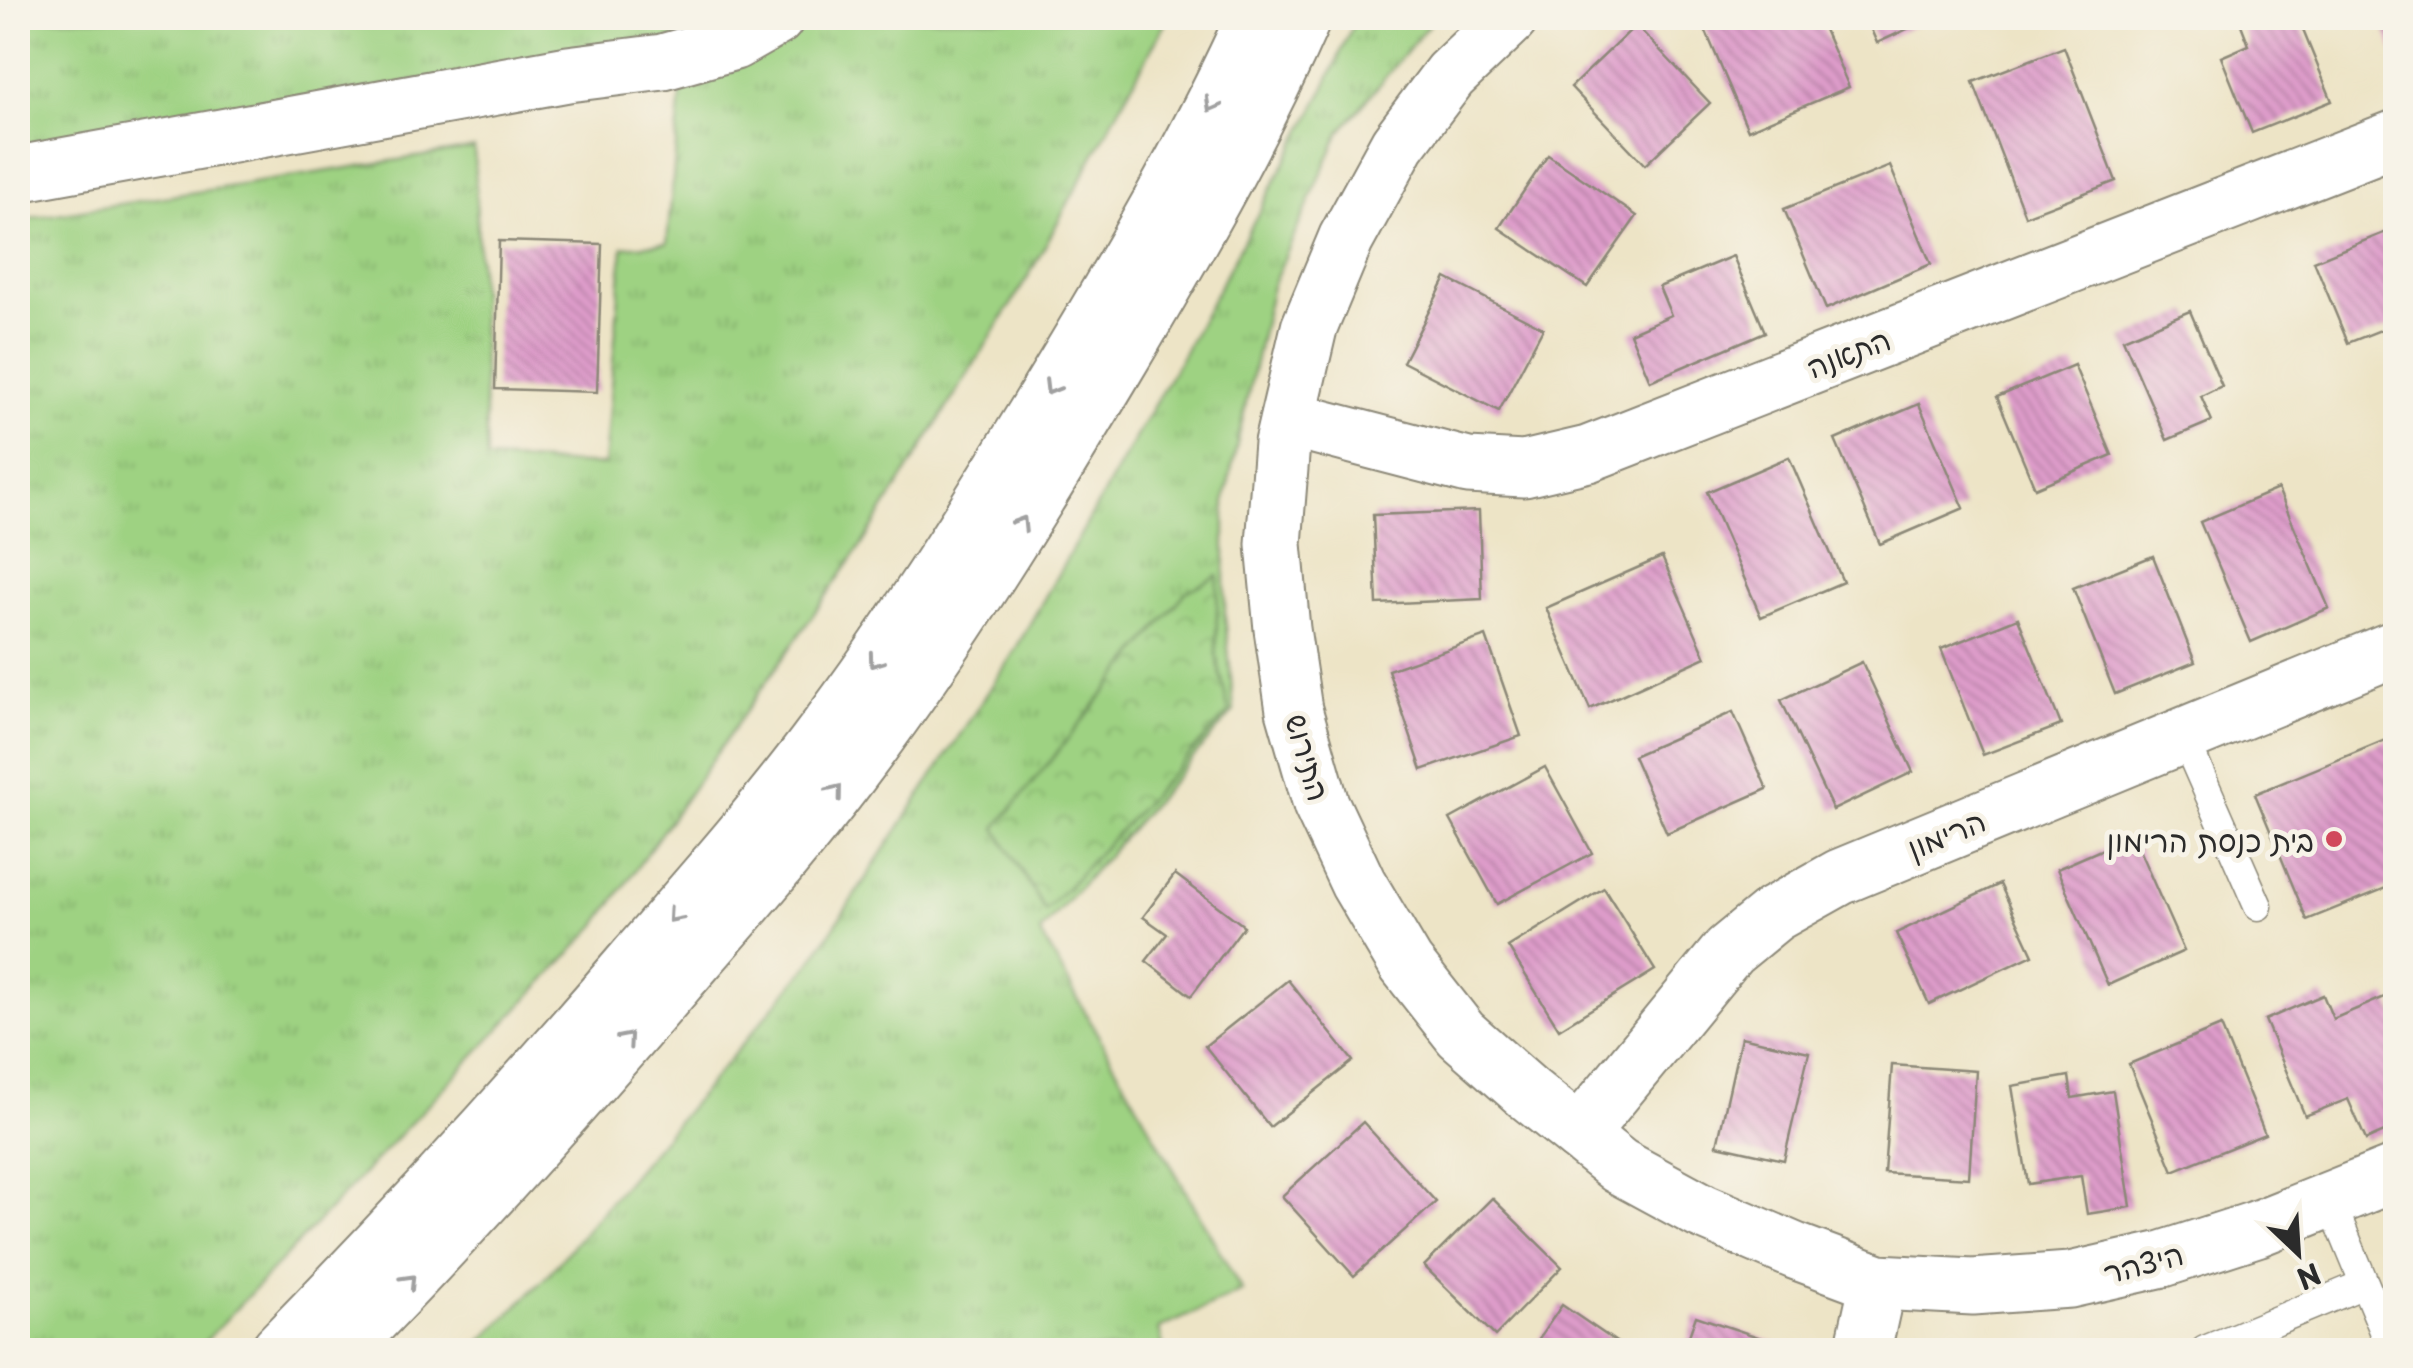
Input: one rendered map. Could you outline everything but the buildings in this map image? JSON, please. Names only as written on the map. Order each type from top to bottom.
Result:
[{"type":"street","points":[[18,174],[568,74],[662,62],[734,42],[776,18]]},
{"type":"street","points":[[279,1350],[388,1239],[550,1060],[815,745],[914,606],[1026,431],[1121,272],[1228,75],[1254,18]]},
{"type":"street","points":[[342,1350],[583,1090],[851,772],[952,631],[1084,422],[1160,294],[1269,95],[1303,18]]},
{"type":"street","name":"התירוש","points":[[1510,18],[1450,75],[1398,144],[1346,239],[1309,328],[1282,443],[1274,544],[1294,710],[1321,804],[1358,883],[1406,964],[1461,1034],[1528,1093],[1620,1166],[1702,1211],[1878,1282]]},
{"type":"street","name":"התאנה","points":[[1288,419],[1468,466],[1524,468],[1588,454],[2396,138]]},
{"type":"street","name":"הרימון","points":[[1579,1134],[1729,950],[1774,914],[1840,877],[2396,648]]},
{"type":"street","name":"היצהר","points":[[1878,1282],[1973,1287],[2070,1280],[2163,1259],[2256,1229],[2396,1173]]},
{"type":"street","points":[[1863,1350],[1878,1282]]},
{"type":"lane","points":[[2183,735],[2258,906]]},
{"type":"lane","points":[[2330,1200],[2392,1350]]},
{"type":"lane","points":[[2205,1350],[2364,1284]]},
{"type":"green space","points":[[18,18],[724,18],[669,40],[18,147]]},
{"type":"green space","points":[[821,18],[1168,18],[1028,277],[863,543],[597,925],[197,1350],[18,1350],[18,220],[474,148],[487,459],[604,465],[623,247],[667,243],[681,93],[757,57]]},
{"type":"green space","points":[[1356,18],[1434,18],[1340,132],[1272,286],[1225,498],[1225,615],[1234,711],[1040,932],[1242,1291],[1159,1329],[1164,1350],[473,1350],[548,1275],[809,965],[1011,657],[1184,352],[1322,94]]},
{"type":"green space","points":[[1218,576],[1216,654],[1229,712],[1045,911],[996,828],[1186,592]]},
{"type":"place","name":"בית כנסת הרימון","points":[[2334,839]]}]
